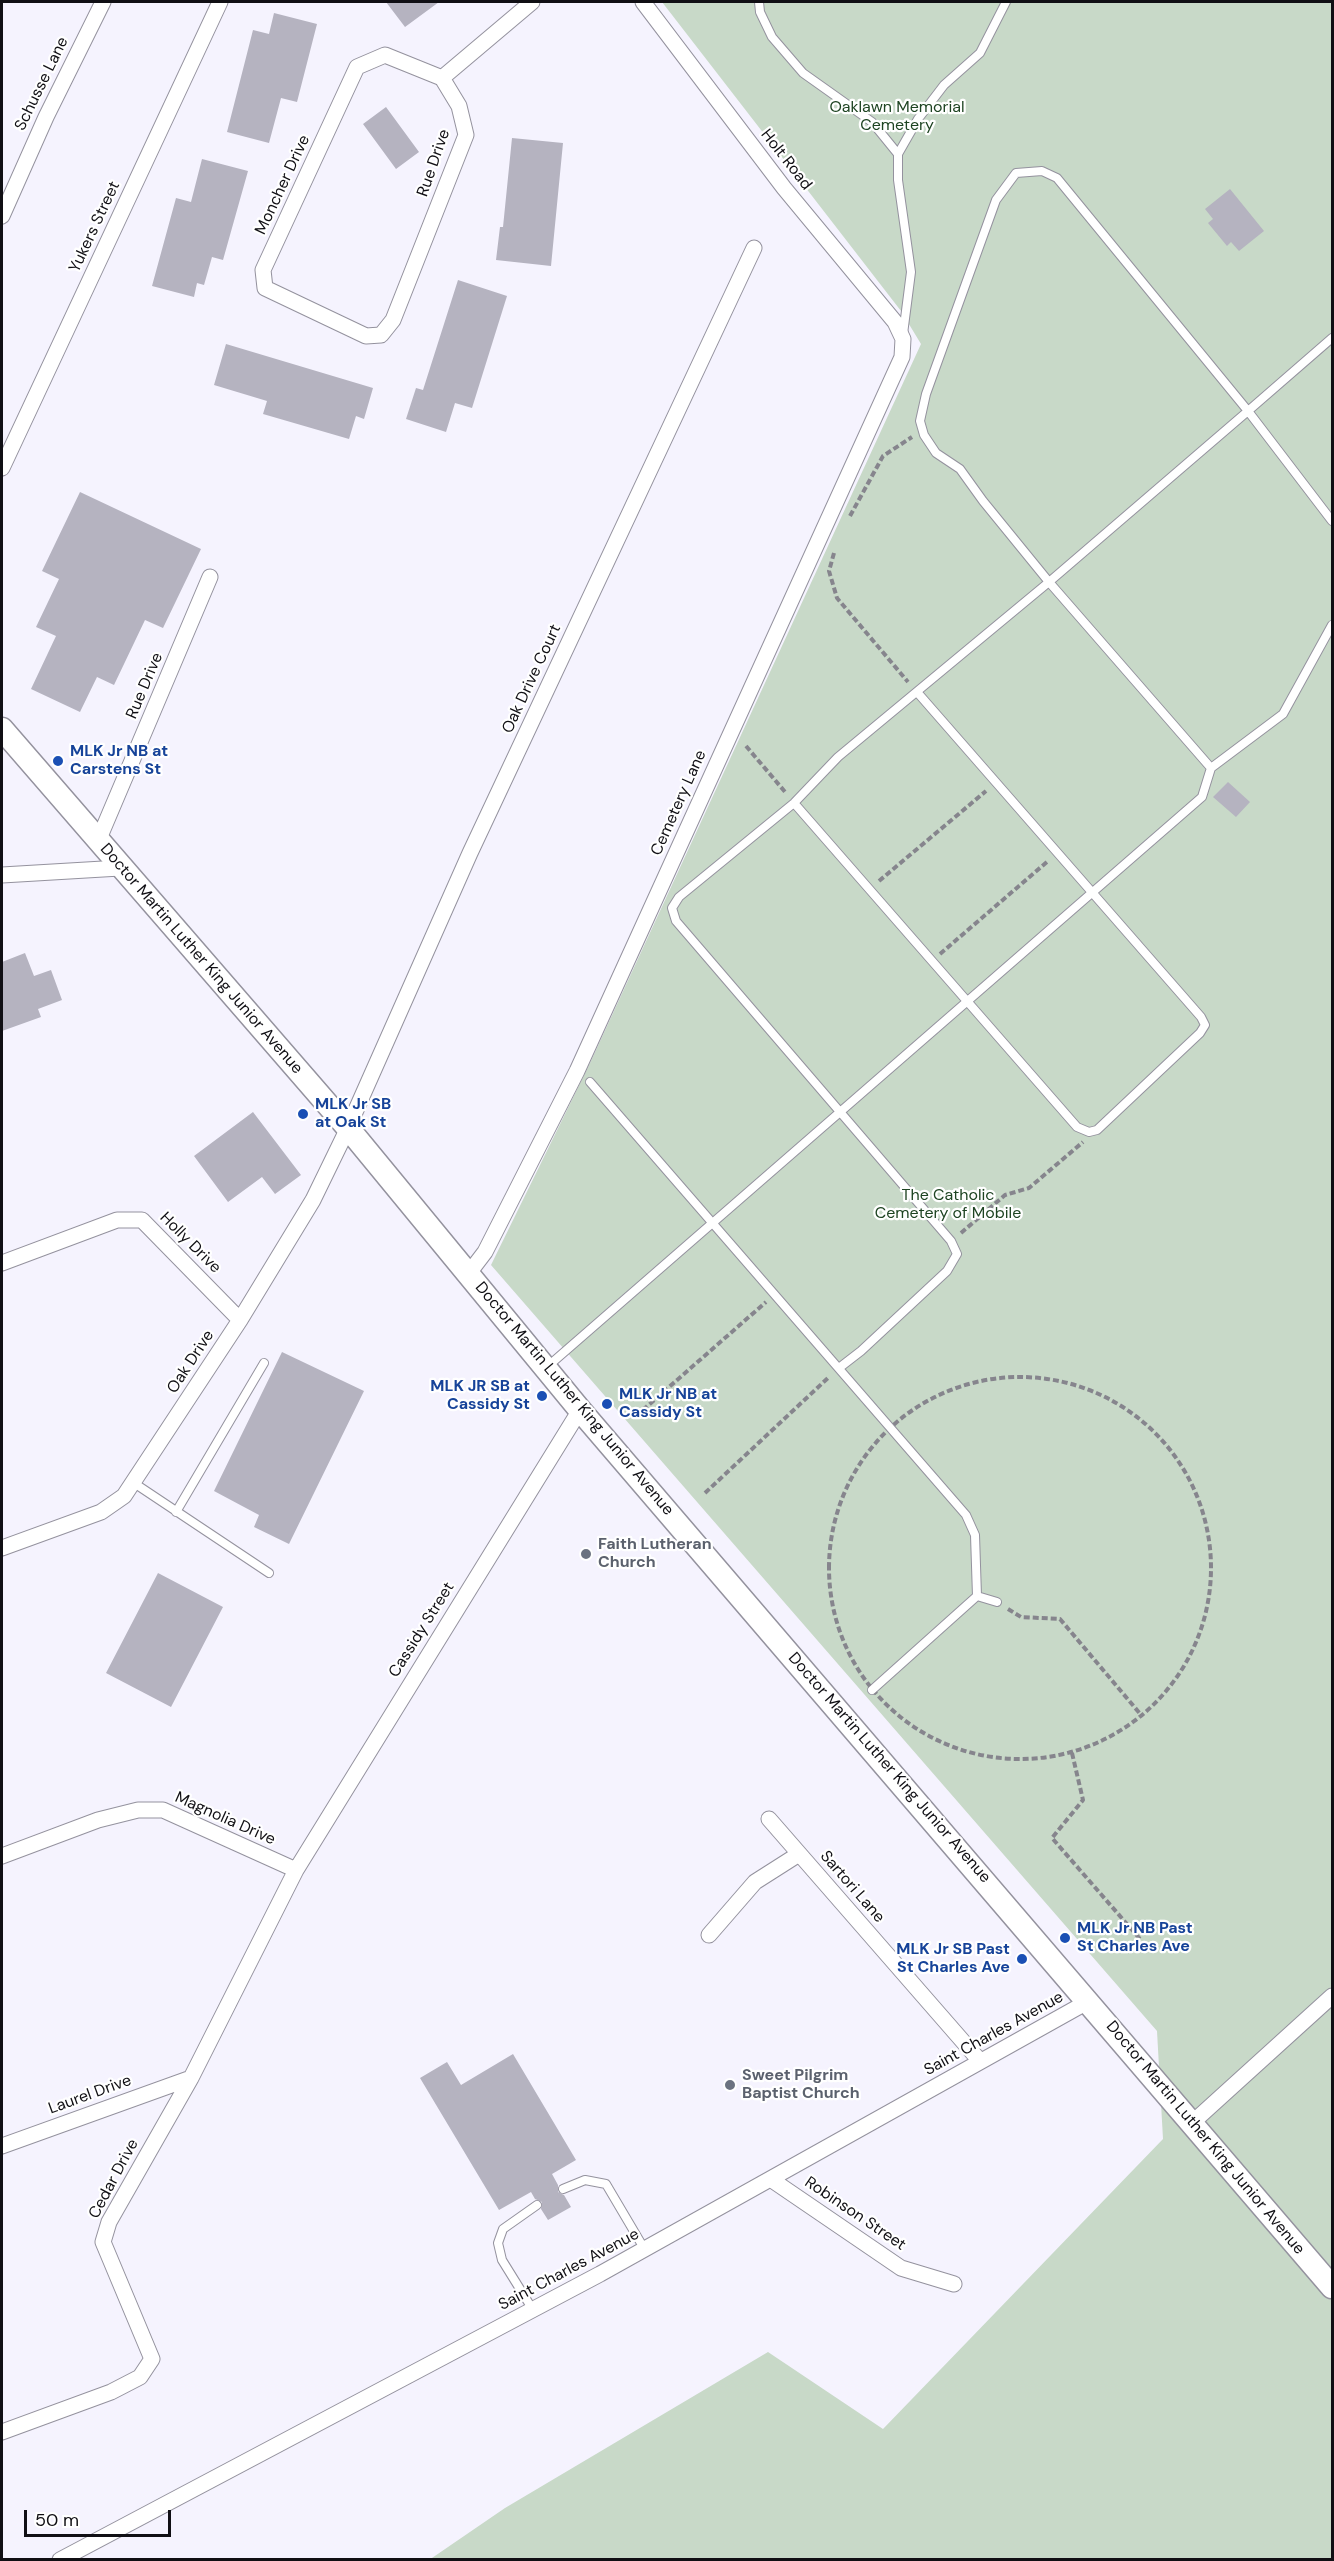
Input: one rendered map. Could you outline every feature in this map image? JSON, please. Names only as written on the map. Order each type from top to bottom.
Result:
[{"type":"main road","name":"Doctor Martin Luther King Junior Avenue","points":[[2,729],[120,868],[348,1128],[580,1410],[1332,2287]]},
{"type":"street","name":"Schusse Lane","points":[[2,216],[46,117],[103,2]]},
{"type":"street","name":"Yukers Street","points":[[2,468],[220,2]]},
{"type":"street","points":[[442,78],[532,2]]},
{"type":"street","name":"Holt Road","points":[[643,2],[784,189],[896,322],[903,339]]},
{"type":"street","name":"Moncher Drive","points":[[381,335],[366,336],[265,288],[263,270],[357,67],[385,55],[442,78]]},
{"type":"street","name":"Rue Drive","points":[[381,335],[393,320],[466,135],[459,106],[442,78]]},
{"type":"street","name":"Oak Drive Court","points":[[348,1128],[470,853],[754,248]]},
{"type":"street","name":"Cemetery Lane","points":[[469,1273],[485,1252],[577,1071],[902,357],[903,339]]},
{"type":"street","name":"Rue Drive","points":[[98,841],[210,577]]},
{"type":"street","points":[[2,875],[120,868]]},
{"type":"street","name":"Oak Drive","points":[[2,1548],[101,1512],[124,1496],[240,1320],[313,1200],[348,1128]]},
{"type":"street","name":"Holly Drive","points":[[2,1263],[117,1221],[142,1220],[240,1320]]},
{"type":"street","name":"Cassidy Street","points":[[296,1870],[580,1410]]},
{"type":"street","name":"Magnolia Drive","points":[[2,1856],[98,1820],[138,1810],[163,1810],[296,1870]]},
{"type":"street","name":"Sartori Lane","points":[[769,1819],[980,2061]]},
{"type":"street","points":[[709,1935],[755,1882],[799,1854]]},
{"type":"street","name":"Cedar Drive","points":[[2,2432],[111,2392],[140,2377],[152,2359],[103,2242],[109,2222],[191,2078],[296,1870]]},
{"type":"street","points":[[1192,2123],[1332,1996]]},
{"type":"street","name":"Saint Charles Avenue","points":[[60,2559],[645,2250],[1089,2001]]},
{"type":"street","name":"Laurel Drive","points":[[2,2146],[191,2078]]},
{"type":"street","name":"Robinson Street","points":[[772,2180],[901,2268],[954,2284]]},
{"type":"lane","points":[[759,2],[760,12],[772,37],[803,73],[872,122],[898,154]]},
{"type":"lane","points":[[903,339],[910,298],[911,272],[898,180],[898,154],[918,119],[944,85],[980,54],[1006,2]]},
{"type":"lane","points":[[1211,768],[1049,582],[960,469],[936,453],[922,430],[920,421],[926,394],[996,200],[1016,173],[1042,171],[1057,178],[1248,411],[1332,521]]},
{"type":"lane","points":[[839,1368],[861,1351],[947,1271],[957,1254],[951,1241],[676,921],[672,908],[679,897],[794,803],[838,757],[1049,582],[1332,338]]},
{"type":"lane","points":[[546,1368],[1202,797],[1211,768],[1283,714],[1332,625]]},
{"type":"lane","points":[[794,803],[1077,1127],[1089,1132],[1097,1130],[1200,1033],[1204,1025],[1201,1017],[917,692]]},
{"type":"lane","points":[[590,1082],[966,1515],[975,1535],[977,1596]]},
{"type":"lane","points":[[176,1512],[264,1363]]},
{"type":"lane","points":[[134,1483],[269,1573]]},
{"type":"lane","points":[[977,1596],[998,1602]]},
{"type":"lane","points":[[872,1690],[977,1596]]},
{"type":"lane","points":[[563,2189],[585,2180],[606,2184],[645,2250]]},
{"type":"lane","points":[[533,2310],[502,2260],[498,2243],[503,2229],[537,2205]]},
{"type":"path","points":[[847,522],[884,456],[922,430]]},
{"type":"path","points":[[834,550],[829,571],[837,598],[917,692]]},
{"type":"path","points":[[746,746],[794,803]]},
{"type":"path","points":[[870,889],[997,783]]},
{"type":"path","points":[[932,960],[1058,852]]},
{"type":"path","points":[[951,1241],[1005,1195],[1029,1188],[1083,1142],[1089,1132]]},
{"type":"path","points":[[636,1416],[774,1294]]},
{"type":"path","points":[[705,1492],[839,1368]]},
{"type":"path","points":[[1023,1378],[1045,1378],[1099,1393],[1146,1423],[1182,1465],[1206,1515],[1213,1570],[1204,1625],[1180,1675],[1142,1716],[1109,1738],[1072,1753],[1028,1759],[984,1756],[952,1746],[904,1721],[872,1690],[843,1640],[831,1603],[828,1555],[838,1508],[859,1464],[890,1427],[936,1396],[989,1379],[1023,1378]]},
{"type":"path","points":[[998,1602],[1021,1617],[1059,1618],[1142,1716]]},
{"type":"path","points":[[1072,1753],[1083,1800],[1052,1838],[1140,1939]]},
{"type":"green space","name":"The Catholic Cemetery of Mobile","points":[[662,2],[1332,2],[1332,2559],[429,2560],[505,2508],[768,2352],[883,2429],[1163,2139],[1157,2031],[491,1265],[590,1063],[921,344],[901,311]]},
{"type":"building","points":[[386,2],[439,2],[405,27]]},
{"type":"building","points":[[274,13],[317,24],[297,102],[281,98],[269,143],[227,132],[253,30],[269,34]]},
{"type":"building","points":[[386,107],[419,152],[396,169],[363,124]]},
{"type":"building","points":[[512,138],[563,143],[551,266],[496,260],[500,227],[503,227]]},
{"type":"building","points":[[202,159],[248,171],[223,260],[212,257],[204,285],[197,283],[194,297],[152,286],[176,198],[191,202]]},
{"type":"building","points":[[1230,189],[1264,231],[1239,251],[1231,242],[1227,246],[1208,223],[1213,219],[1205,209]]},
{"type":"building","points":[[458,280],[507,296],[472,408],[455,403],[446,432],[406,419],[416,388],[423,390]]},
{"type":"building","points":[[226,344],[373,388],[364,419],[356,416],[349,439],[263,414],[267,401],[214,385]]},
{"type":"building","points":[[80,492],[201,549],[163,628],[145,620],[114,685],[97,677],[80,712],[31,689],[56,636],[36,627],[59,579],[42,571]]},
{"type":"building","points":[[1228,782],[1250,802],[1236,817],[1213,797]]},
{"type":"building","points":[[25,953],[34,976],[51,970],[62,1000],[38,1009],[41,1017],[2,1031],[2,962]]},
{"type":"building","points":[[253,1112],[301,1175],[275,1194],[262,1177],[228,1202],[194,1156]]},
{"type":"building","points":[[282,1352],[364,1391],[289,1544],[254,1527],[259,1515],[214,1491]]},
{"type":"building","points":[[158,1573],[223,1607],[171,1707],[106,1673]]},
{"type":"building","points":[[513,2054],[576,2160],[552,2174],[558,2185],[558,2192],[564,2195],[571,2207],[548,2220],[541,2209],[542,2202],[535,2199],[531,2192],[499,2210],[420,2078],[447,2062],[461,2085]]},
{"type":"place","name":"MLK Jr NB at Carstens St","points":[[58,761]]},
{"type":"place","name":"MLK Jr SB at Oak St","points":[[303,1114]]},
{"type":"place","name":"MLK JR SB at Cassidy St","points":[[542,1396]]},
{"type":"place","name":"MLK Jr NB at Cassidy St","points":[[607,1404]]},
{"type":"place","name":"Faith Lutheran Church","points":[[586,1554]]},
{"type":"place","name":"MLK Jr NB Past St Charles Ave","points":[[1065,1938]]},
{"type":"place","name":"MLK Jr SB Past St Charles Ave","points":[[1022,1959]]},
{"type":"place","name":"Sweet Pilgrim Baptist Church","points":[[730,2085]]},
{"type":"park label","name":"Oaklawn Memorial Cemetery","points":[[897,117]]}]
